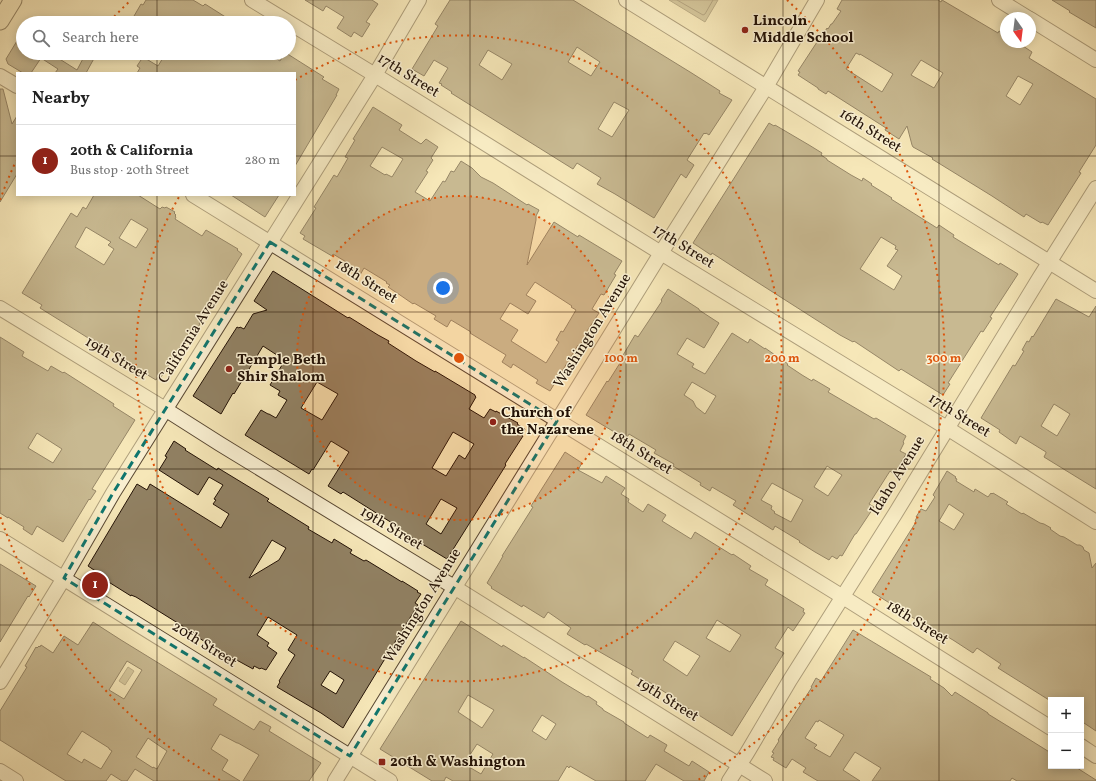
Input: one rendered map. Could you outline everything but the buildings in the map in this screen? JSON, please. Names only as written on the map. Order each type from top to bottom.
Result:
[{"type":"main road","points":[[0,21],[13,0]]},
{"type":"street","name":"17th Street","points":[[252,0],[278,16]]},
{"type":"street","name":"California Avenue","points":[[0,682],[64,578],[113,493],[375,75],[419,0]]},
{"type":"street","name":"16th Street","points":[[626,0],[1096,291]]},
{"type":"street","name":"Washington Avenue","points":[[334,781],[661,253],[766,87],[817,0]]},
{"type":"street","points":[[999,0],[1018,12]]},
{"type":"street","points":[[1036,23],[1096,60]]},
{"type":"street","name":"17th Street","points":[[296,27],[947,428],[1096,522]]},
{"type":"street","points":[[0,76],[16,85]]},
{"type":"street","name":"Idaho Avenue","points":[[729,781],[790,680],[1096,188]]},
{"type":"street","name":"18th Street","points":[[195,196],[843,597],[1048,726]]},
{"type":"street","name":"19th Street","points":[[0,308],[166,409],[220,444],[765,781]]},
{"type":"street","name":"20th Street","points":[[0,538],[390,781]]},
{"type":"street","points":[[1084,748],[1096,756]]},
{"type":"street","points":[[0,771],[16,781]]},
{"type":"highlighted area","points":[[270,242],[557,421],[350,756],[64,578],[113,493]]},
{"type":"water","points":[[669,0],[718,0],[705,22]]},
{"type":"water","points":[[128,667],[134,671],[125,685],[119,681]]},
{"type":"place","name":"Lincoln Middle School","points":[[745,30]]},
{"type":"place","name":"Temple Beth Shir Shalom","points":[[229,369]]},
{"type":"place","name":"Church of the Nazarene","points":[[493,422]]},
{"type":"place","name":"20th & California","points":[[95,585]]},
{"type":"place","name":"20th & Washington","points":[[382,762]]}]
